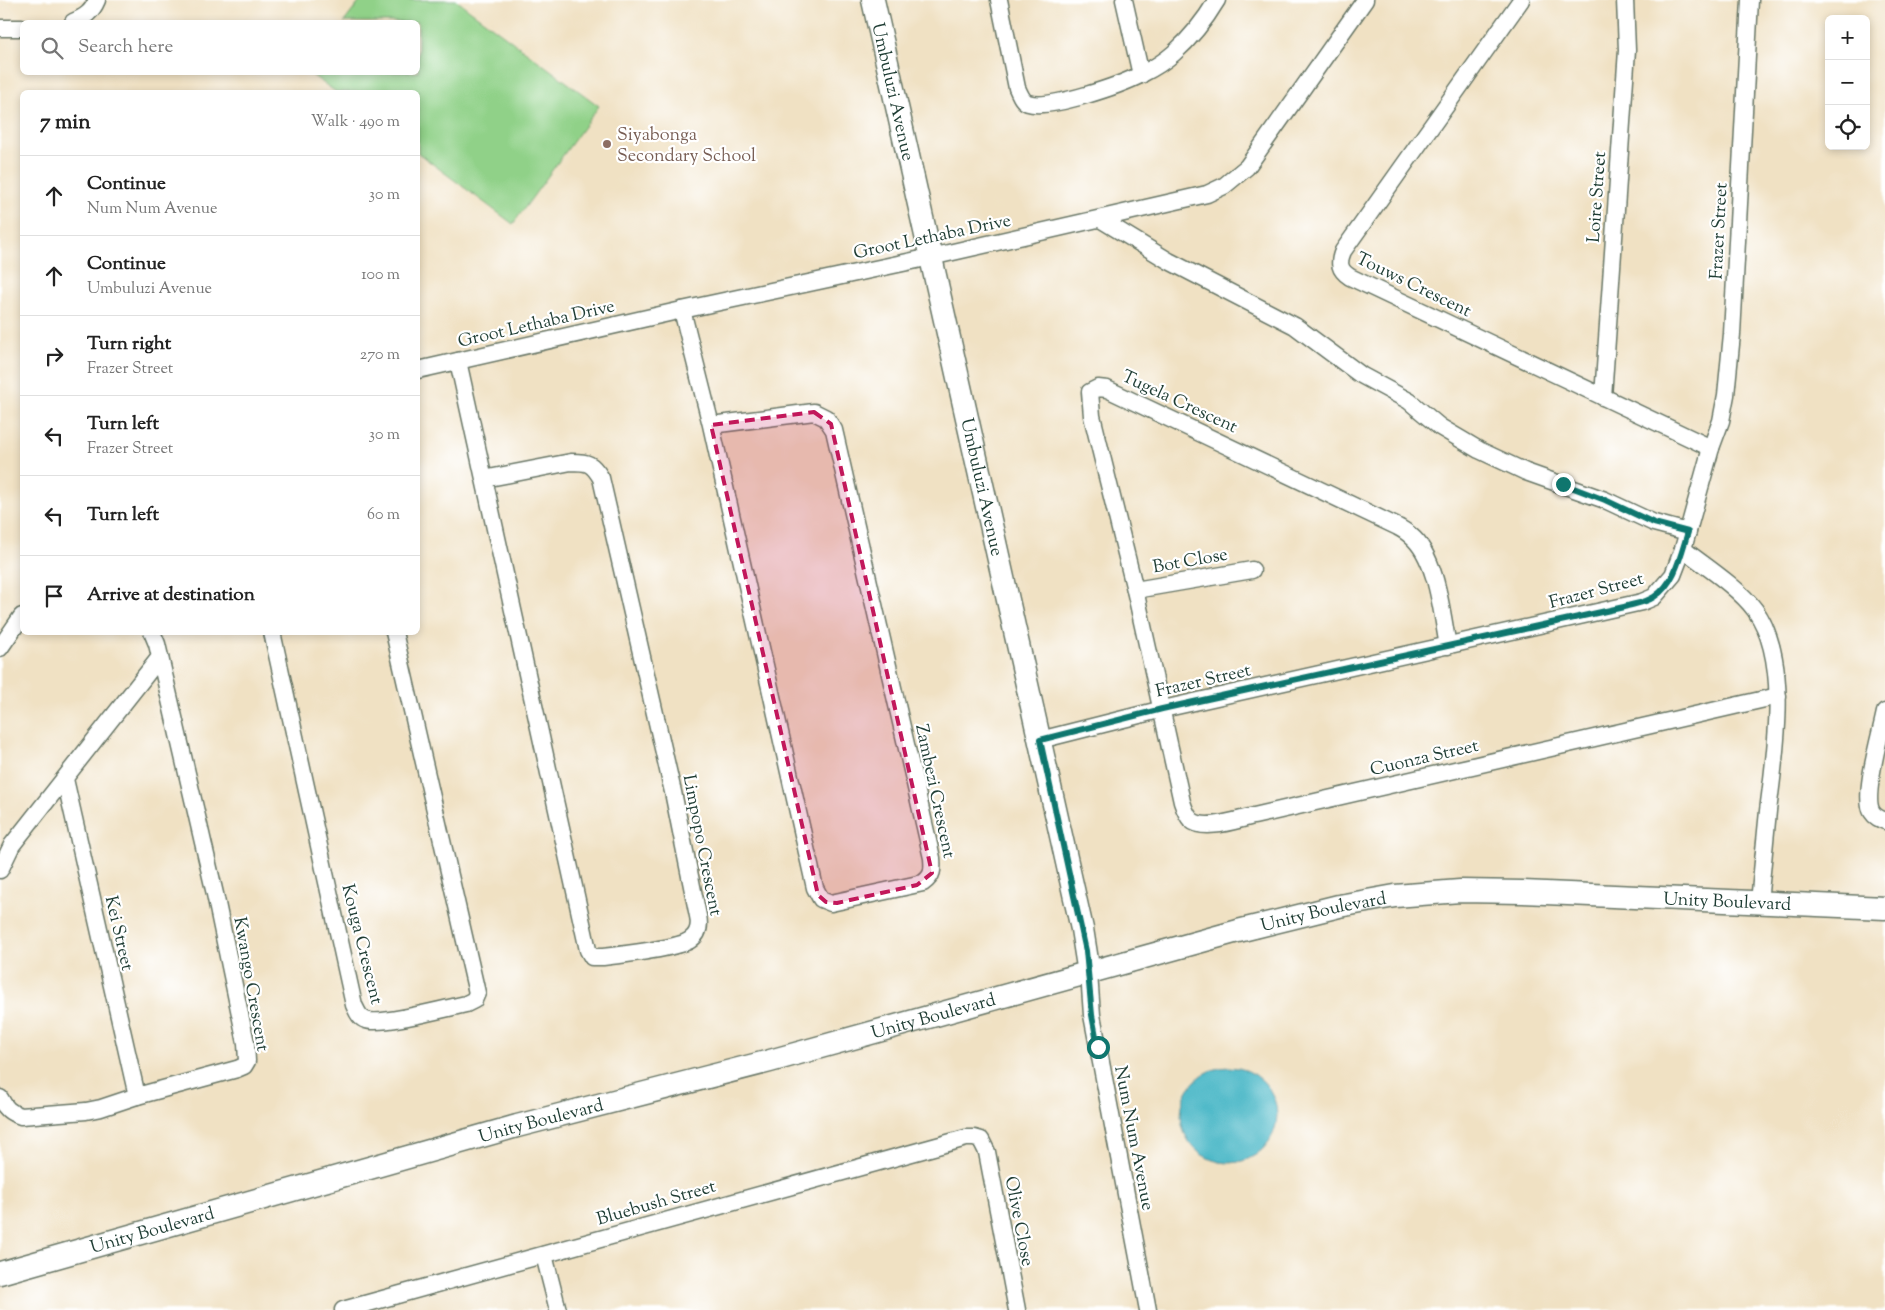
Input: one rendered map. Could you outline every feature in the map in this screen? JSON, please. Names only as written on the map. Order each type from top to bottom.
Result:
[{"type":"street","points":[[78,20],[93,10],[97,0]]},
{"type":"street","name":"Umbuluzi Avenue","points":[[873,0],[1082,929],[1089,973]]},
{"type":"street","points":[[999,0],[1017,88],[1021,98],[1026,103],[1037,104],[1054,103],[1076,98],[1141,75],[1173,54],[1197,30],[1217,0]]},
{"type":"street","points":[[1124,0],[1141,75]]},
{"type":"street","name":"Groot Lethaba Drive","points":[[420,370],[1207,194],[1224,186],[1247,167],[1365,0]]},
{"type":"street","name":"Touws Crescent","points":[[1521,0],[1342,251],[1339,264],[1350,277],[1711,448]]},
{"type":"street","name":"Loire Street","points":[[1603,396],[1626,50],[1627,23],[1625,0]]},
{"type":"street","name":"Frazer Street","points":[[1040,740],[1162,709],[1642,602],[1654,597],[1673,575],[1683,549],[1711,448],[1721,421],[1730,364],[1750,0]]},
{"type":"street","points":[[0,28],[20,28]]},
{"type":"street","points":[[1100,219],[1169,261],[1288,322],[1361,376],[1409,401],[1440,427],[1478,450],[1526,472],[1605,500],[1654,523],[1688,532]]},
{"type":"street","name":"Zambezi Crescent","points":[[682,310],[712,425],[815,888],[822,899],[831,904],[923,883],[932,873],[932,858],[834,430],[826,418],[814,412],[712,425]]},
{"type":"street","name":"Limpopo Crescent","points":[[458,361],[484,479],[588,950],[592,957],[603,957],[676,945],[690,940],[699,928],[698,916],[673,792],[601,478],[591,464],[571,462],[484,479]]},
{"type":"street","name":"Tugela Crescent","points":[[1162,709],[1092,416],[1090,392],[1098,388],[1113,392],[1398,527],[1413,536],[1426,555],[1433,577],[1448,646]]},
{"type":"street","points":[[1683,549],[1743,597],[1756,611],[1770,642],[1775,665],[1778,696],[1760,902]]},
{"type":"street","name":"Bot Close","points":[[1135,590],[1252,570]]},
{"type":"street","points":[[0,648],[20,619]]},
{"type":"street","name":"Kwango Crescent","points":[[0,1098],[4,1106],[12,1113],[30,1116],[86,1111],[237,1069],[246,1064],[248,1058],[215,894],[157,644],[153,635]]},
{"type":"street","name":"Kouga Crescent","points":[[273,635],[354,1005],[364,1020],[376,1021],[470,1003],[476,997],[477,988],[395,635]]},
{"type":"street","points":[[0,870],[12,846],[160,657]]},
{"type":"street","name":"Cuonza Street","points":[[1162,709],[1182,802],[1186,812],[1191,820],[1198,824],[1209,826],[1778,696]]},
{"type":"street","points":[[1885,712],[1869,788],[1869,802],[1872,812],[1877,818],[1885,821]]},
{"type":"street","name":"Kei Street","points":[[65,779],[136,1096]]},
{"type":"street","name":"Unity Boulevard","points":[[0,1273],[517,1126],[770,1062],[1238,931],[1339,906],[1395,896],[1460,890],[1885,908]]},
{"type":"street","name":"Num Num Avenue","points":[[1089,973],[1092,1015],[1148,1310]]},
{"type":"street","name":"Bluebush Street","points":[[343,1310],[966,1138],[981,1140]]},
{"type":"street","name":"Olive Close","points":[[981,1140],[987,1152],[1017,1310]]},
{"type":"street","points":[[544,1255],[558,1310]]},
{"type":"highlighted area","points":[[814,412],[831,424],[932,873],[917,885],[837,903],[826,902],[818,895],[711,425]]},
{"type":"green space","points":[[361,0],[456,0],[599,106],[513,224],[420,154],[420,90],[333,90],[312,75],[420,75],[420,20],[346,20]]},
{"type":"water","points":[[1229,1067],[1247,1070],[1263,1081],[1274,1097],[1277,1115],[1274,1133],[1263,1149],[1247,1160],[1229,1163],[1211,1160],[1195,1149],[1184,1133],[1181,1115],[1184,1097],[1195,1081],[1211,1070]]},
{"type":"place","name":"Siyabonga Secondary School","points":[[607,144]]},
{"type":"route","points":[[1098,1047],[1092,1015],[1089,973],[1082,929],[1040,740],[1162,709],[1624,607],[1654,597],[1673,575],[1688,532],[1654,523],[1605,500],[1563,484]]}]
